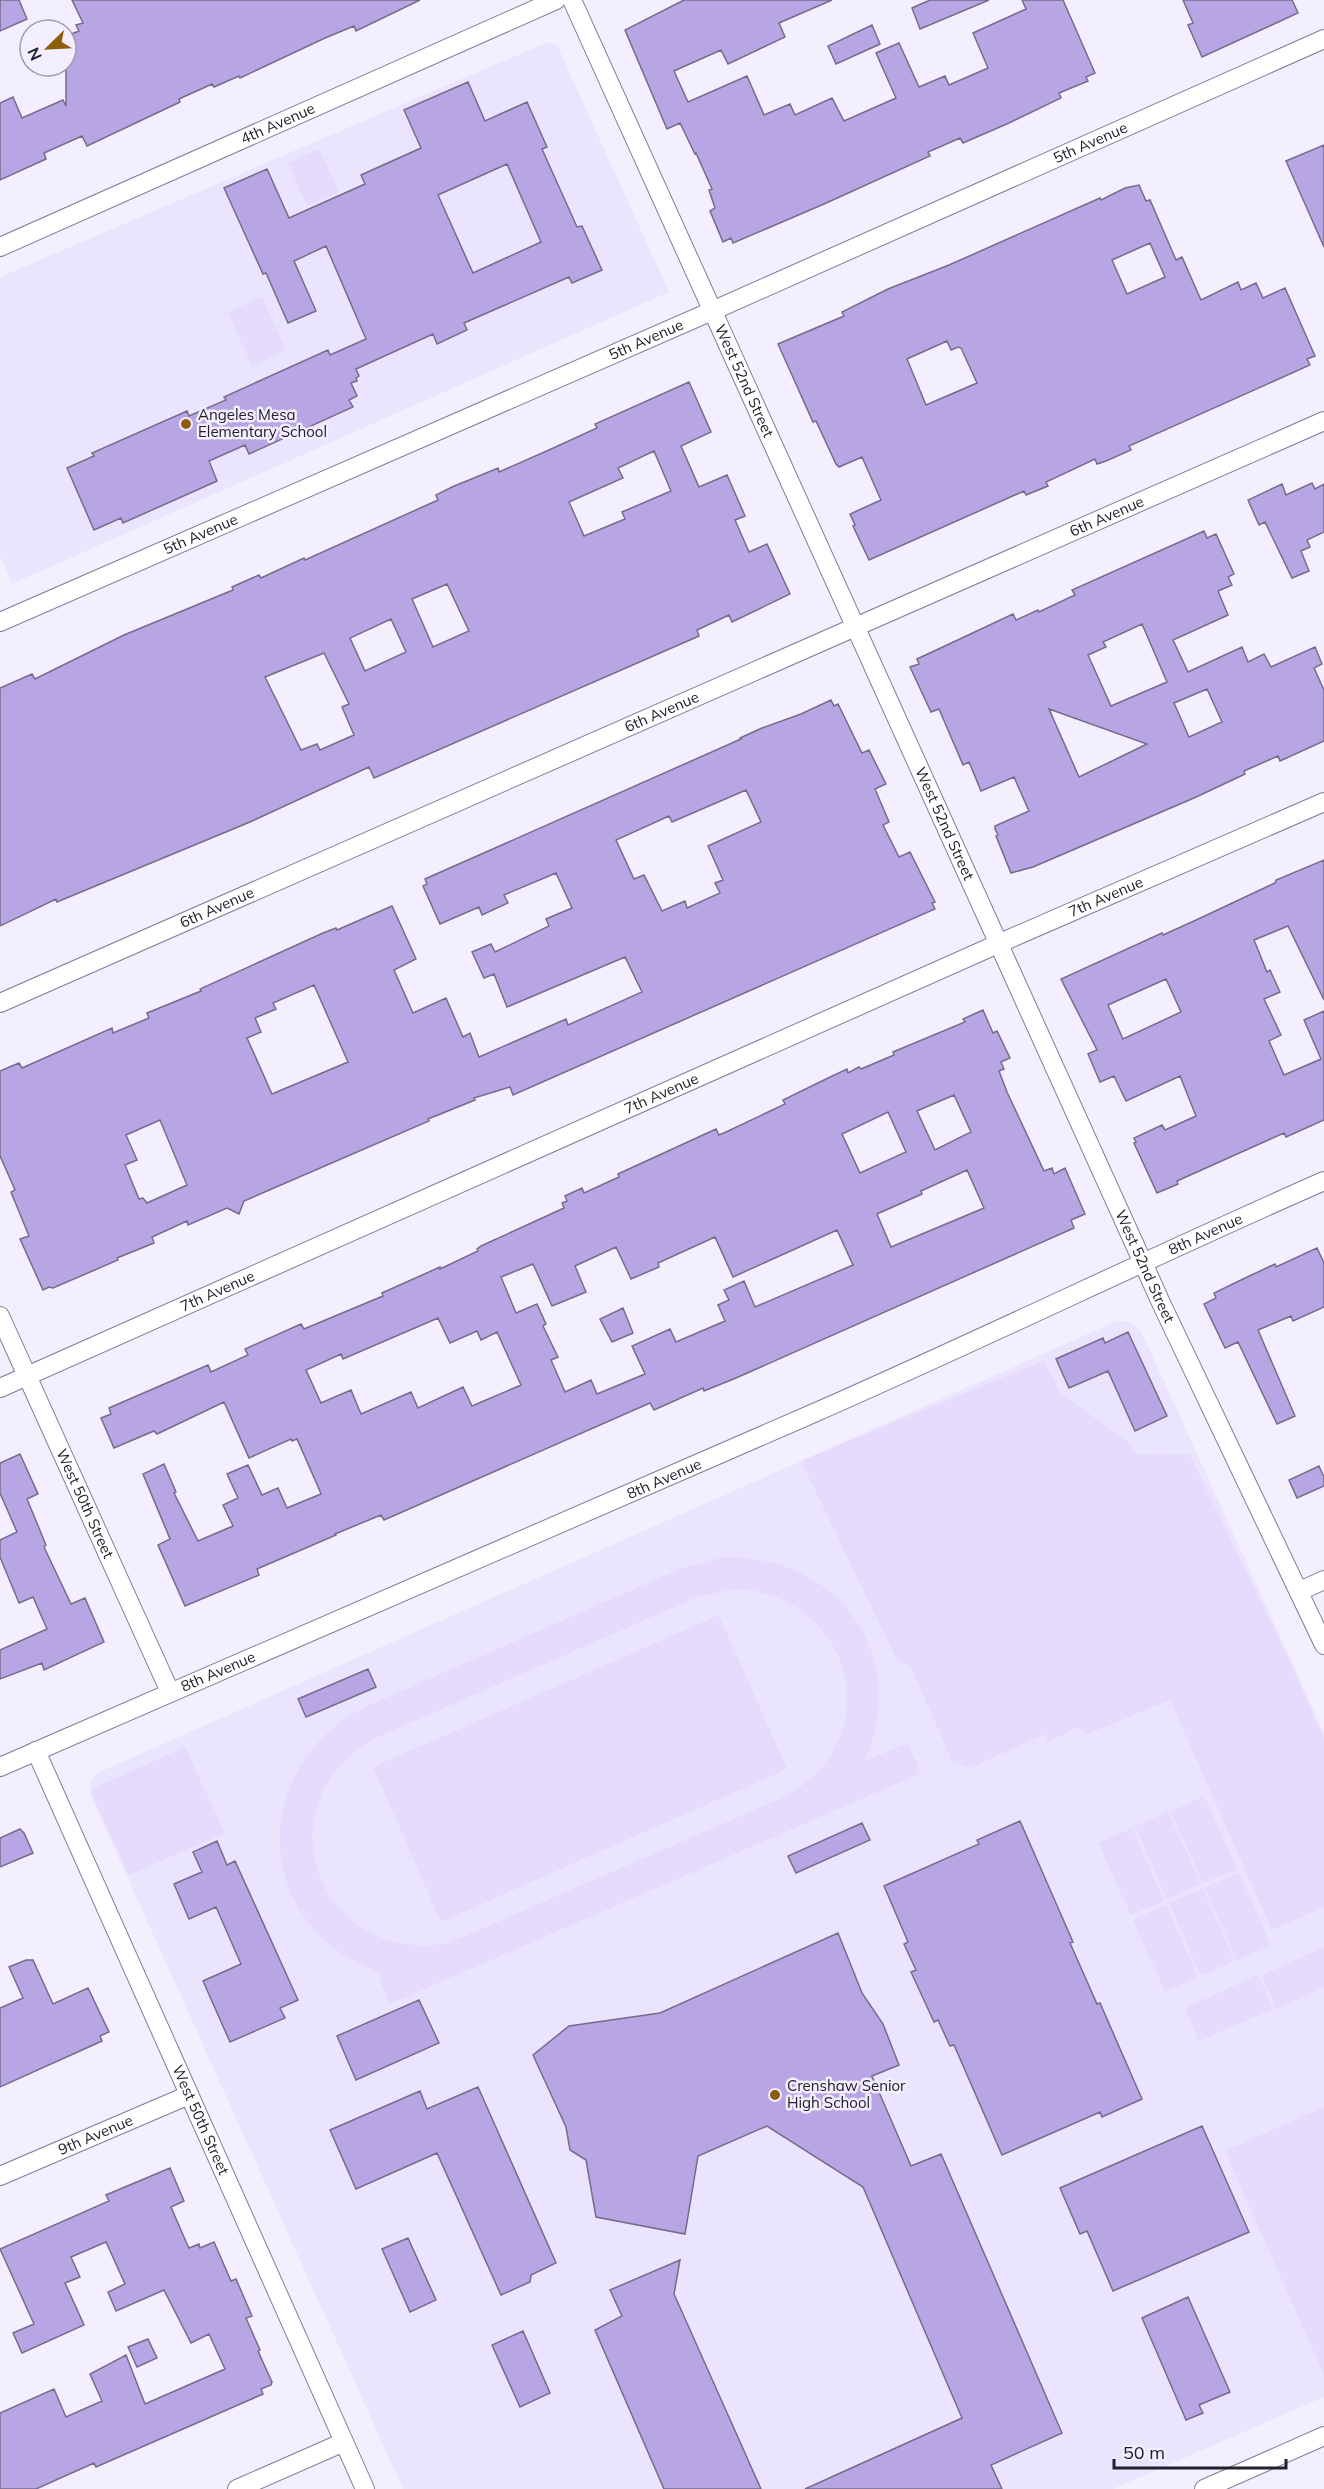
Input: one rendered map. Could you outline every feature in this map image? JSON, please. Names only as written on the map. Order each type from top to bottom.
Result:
[{"type":"street","name":"4th Avenue","points":[[0,247],[556,0]]},
{"type":"street","name":"West 52nd Street","points":[[572,0],[1143,1263],[1324,1645]]},
{"type":"street","name":"5th Avenue","points":[[0,622],[712,311],[1324,39]]},
{"type":"street","name":"6th Avenue","points":[[0,1003],[1324,421]]},
{"type":"street","name":"7th Avenue","points":[[0,1388],[1000,943],[1324,802]]},
{"type":"street","name":"8th Avenue","points":[[0,1767],[891,1379],[1324,1181]]},
{"type":"street","name":"West 50th Street","points":[[0,1316],[170,1692]]},
{"type":"street","points":[[1300,1591],[1324,1580]]},
{"type":"street","name":"West 50th Street","points":[[36,1751],[365,2489]]},
{"type":"street","name":"9th Avenue","points":[[0,2176],[189,2095]]},
{"type":"street","points":[[1204,2489],[1324,2436]]},
{"type":"street","points":[[237,2489],[344,2442]]},
{"type":"shaded area","name":"Angeles Mesa Elementary School","points":[[548,42],[557,45],[669,292],[12,584],[0,556],[0,277]]},
{"type":"shaded area","points":[[319,149],[339,192],[307,206],[288,163]]},
{"type":"shaded area","points":[[262,297],[286,350],[252,366],[228,312]]},
{"type":"shaded area","name":"Crenshaw Senior High School","points":[[1117,1321],[1131,1322],[1141,1331],[1324,1733],[1324,2397],[1113,2489],[403,2489],[90,1794],[95,1774]]},
{"type":"shaded area","points":[[1043,1361],[1062,1395],[1126,1440],[1137,1455],[1189,1454],[1284,1649],[1324,1740],[1324,1907],[1272,1930],[1170,1700],[1085,1735],[1079,1727],[1048,1742],[1045,1734],[970,1768],[952,1761],[910,1665],[898,1662],[801,1461]]},
{"type":"shaded area","points":[[724,1557],[765,1561],[801,1573],[831,1592],[854,1618],[870,1648],[878,1683],[877,1721],[865,1761],[908,1743],[921,1773],[390,2004],[378,1976],[382,1973],[339,1952],[308,1922],[288,1886],[280,1847],[284,1807],[299,1769],[326,1734],[365,1707],[682,1568]],"holes":[[[745,1589],[784,1601],[814,1621],[835,1649],[846,1680],[846,1713],[836,1745],[815,1774],[782,1798],[449,1943],[403,1943],[364,1929],[336,1904],[318,1872],[312,1835],[320,1799],[341,1765],[378,1737],[695,1598],[728,1590]]]},
{"type":"shaded area","points":[[719,1615],[787,1769],[441,1922],[373,1767]]},
{"type":"shaded area","points":[[185,1747],[225,1833],[129,1875],[90,1790]]},
{"type":"shaded area","points":[[1204,1796],[1237,1869],[1203,1883],[1171,1811]]},
{"type":"shaded area","points":[[1168,1812],[1201,1884],[1167,1899],[1135,1826]]},
{"type":"shaded area","points":[[1132,1828],[1164,1901],[1131,1915],[1098,1843]]},
{"type":"shaded area","points":[[1239,1873],[1271,1945],[1237,1960],[1205,1888]]},
{"type":"shaded area","points":[[1203,1889],[1234,1961],[1201,1976],[1169,1903]]},
{"type":"shaded area","points":[[1166,1905],[1198,1977],[1165,1992],[1133,1920]]},
{"type":"shaded area","points":[[1324,1947],[1324,1987],[1276,2009],[1262,1975]]},
{"type":"shaded area","points":[[1258,1975],[1273,2009],[1199,2041],[1185,2008]]},
{"type":"shaded area","points":[[1324,2107],[1324,2375],[1225,2151]]},
{"type":"building","points":[[0,0],[19,0],[27,18],[18,18],[18,23],[0,31]]},
{"type":"building","points":[[72,0],[420,0],[356,31],[354,26],[240,78],[239,76],[214,87],[212,84],[179,99],[180,102],[87,146],[82,136],[44,153],[46,159],[0,180],[0,103],[13,97],[22,118],[63,100],[66,106],[66,78],[78,78],[78,24],[83,23]]},
{"type":"building","points":[[684,0],[832,0],[779,23],[785,37],[728,64],[721,50],[674,71],[688,102],[747,76],[764,115],[790,104],[795,115],[832,98],[844,121],[896,98],[876,53],[899,43],[919,87],[945,76],[949,85],[988,68],[973,33],[1026,9],[1022,0],[1063,0],[1095,73],[1086,77],[1088,81],[1059,93],[1061,98],[1009,123],[963,143],[960,138],[928,152],[930,156],[824,204],[733,243],[731,238],[723,242],[710,211],[715,208],[709,190],[712,189],[696,153],[680,123],[667,129],[625,30]]},
{"type":"building","points":[[930,0],[989,0],[920,29],[912,8]]},
{"type":"building","points":[[1183,0],[1292,0],[1298,13],[1202,57],[1188,25],[1193,23]]},
{"type":"building","points":[[872,25],[880,44],[836,64],[828,46]]},
{"type":"building","points":[[468,82],[485,121],[527,102],[547,147],[542,149],[577,227],[582,226],[602,270],[572,283],[569,277],[464,323],[467,330],[437,344],[433,334],[356,369],[359,376],[356,378],[357,381],[351,383],[357,396],[349,400],[353,407],[249,454],[245,445],[209,461],[217,481],[123,523],[121,518],[94,530],[67,468],[94,456],[92,453],[187,411],[189,416],[226,400],[224,397],[328,350],[330,355],[366,339],[326,246],[294,261],[316,311],[288,323],[224,188],[267,169],[289,218],[365,184],[361,175],[421,148],[404,110]],"holes":[[[507,164],[541,242],[473,273],[438,195]]]},
{"type":"building","points":[[1324,145],[1324,247],[1286,161]]},
{"type":"building","points":[[1139,185],[1146,201],[1150,200],[1176,260],[1182,257],[1201,300],[1238,282],[1241,290],[1256,283],[1263,298],[1285,288],[1315,356],[1307,359],[1310,365],[1129,446],[1131,450],[1097,464],[1095,459],[1046,482],[1048,486],[1026,495],[1024,491],[869,560],[853,526],[855,525],[850,514],[881,500],[862,457],[839,467],[836,464],[816,421],[813,422],[778,344],[844,316],[842,312],[888,289],[949,265],[1125,188]],"holes":[[[1150,243],[1165,277],[1127,294],[1112,260]],[[947,341],[951,350],[961,348],[977,383],[926,405],[907,359]]]},
{"type":"building","points":[[689,382],[711,432],[681,446],[699,487],[727,475],[745,516],[735,520],[749,552],[767,544],[790,594],[732,622],[729,615],[697,630],[699,636],[374,778],[369,767],[250,822],[57,902],[56,899],[0,926],[0,688],[32,674],[35,679],[124,635],[233,590],[232,587],[259,575],[261,578],[304,558],[305,560],[438,500],[436,495],[452,487],[498,468],[499,472],[597,428],[595,424]],"holes":[[[654,451],[671,491],[622,512],[625,519],[584,536],[569,502],[623,478],[618,468]],[[447,584],[469,631],[433,647],[412,599]],[[391,619],[406,652],[365,671],[350,638]],[[324,653],[349,704],[342,707],[354,735],[320,750],[317,744],[301,750],[265,677]]]},
{"type":"building","points":[[1312,483],[1315,489],[1324,484],[1324,532],[1307,540],[1310,547],[1301,551],[1309,571],[1292,578],[1265,522],[1259,525],[1248,500],[1282,484],[1286,495]]},
{"type":"building","points":[[1204,531],[1207,538],[1216,534],[1234,574],[1228,577],[1232,585],[1218,591],[1228,615],[1173,640],[1188,672],[1242,647],[1248,662],[1264,654],[1271,667],[1315,647],[1322,664],[1314,668],[1324,690],[1324,741],[1280,761],[1278,756],[1194,798],[1033,867],[1011,873],[996,836],[998,835],[995,826],[1029,811],[1014,777],[981,791],[969,762],[963,765],[939,709],[931,712],[910,667],[919,664],[917,659],[1013,614],[1016,620],[1075,595],[1072,590]],"holes":[[[1142,624],[1167,682],[1111,706],[1088,655],[1106,647],[1103,642]],[[1207,689],[1222,722],[1189,737],[1174,703]],[[1049,709],[1147,744],[1079,777]]]},
{"type":"building","points":[[831,700],[834,706],[838,704],[862,753],[869,750],[886,784],[875,789],[889,822],[883,825],[899,857],[910,852],[935,902],[932,903],[935,909],[513,1095],[510,1087],[474,1098],[475,1100],[428,1119],[429,1121],[244,1201],[239,1214],[227,1208],[188,1225],[187,1221],[152,1237],[154,1243],[53,1288],[43,1290],[20,1239],[29,1236],[11,1192],[15,1190],[0,1156],[0,1071],[19,1063],[22,1068],[112,1028],[113,1033],[149,1018],[147,1013],[201,991],[200,989],[323,933],[336,928],[337,930],[392,906],[416,959],[394,970],[413,1013],[446,998],[463,1037],[470,1033],[479,1057],[566,1019],[568,1025],[642,992],[625,957],[507,1007],[494,974],[484,978],[472,952],[491,944],[495,952],[549,926],[546,919],[572,908],[556,873],[504,895],[508,903],[482,915],[479,907],[440,924],[423,886],[427,884],[425,879],[762,728]],"holes":[[[746,790],[761,822],[708,846],[723,880],[715,883],[720,893],[687,908],[685,901],[662,911],[644,875],[634,879],[616,840],[669,816],[672,822]],[[314,985],[348,1062],[272,1094],[247,1038],[261,1032],[255,1018],[276,1009],[273,1003]],[[160,1120],[187,1185],[147,1203],[143,1198],[139,1199],[125,1165],[137,1160],[126,1135]]]},
{"type":"building","points":[[1324,860],[1324,1000],[1288,926],[1254,940],[1267,972],[1270,970],[1280,992],[1264,999],[1281,1035],[1269,1041],[1284,1075],[1321,1059],[1304,1020],[1324,1011],[1324,1120],[1286,1137],[1284,1133],[1177,1181],[1178,1184],[1157,1193],[1134,1143],[1136,1142],[1134,1138],[1162,1125],[1165,1130],[1196,1116],[1180,1076],[1126,1101],[1114,1076],[1100,1082],[1088,1054],[1097,1050],[1061,979],[1194,921],[1275,883],[1276,880]],"holes":[[[1166,979],[1181,1012],[1123,1039],[1108,1005]]]},
{"type":"building","points":[[983,1010],[993,1033],[997,1031],[1010,1058],[1001,1062],[1004,1069],[999,1071],[1044,1171],[1052,1168],[1054,1174],[1065,1168],[1085,1214],[1071,1220],[1074,1228],[736,1378],[704,1391],[703,1388],[654,1410],[650,1403],[384,1520],[381,1515],[335,1534],[257,1569],[259,1575],[185,1606],[158,1545],[170,1539],[143,1474],[164,1464],[176,1492],[174,1493],[198,1541],[233,1526],[223,1505],[238,1498],[227,1474],[248,1465],[262,1495],[278,1488],[287,1508],[321,1494],[297,1439],[292,1441],[291,1439],[249,1458],[224,1402],[157,1434],[154,1431],[114,1448],[101,1418],[111,1414],[109,1408],[208,1365],[211,1372],[248,1355],[245,1349],[301,1324],[304,1329],[383,1296],[382,1293],[440,1267],[440,1269],[478,1251],[477,1249],[481,1246],[564,1208],[562,1203],[567,1201],[565,1196],[582,1188],[584,1193],[619,1177],[618,1174],[716,1129],[719,1135],[726,1132],[785,1104],[783,1100],[826,1079],[847,1069],[848,1073],[894,1055],[893,1052],[965,1022],[963,1019]],"holes":[[[954,1095],[971,1132],[935,1150],[917,1111]],[[888,1112],[906,1152],[860,1173],[842,1134]],[[967,1170],[984,1208],[891,1247],[877,1214],[922,1194],[921,1191]],[[837,1230],[853,1265],[755,1307],[744,1281],[724,1290],[729,1300],[718,1305],[725,1321],[676,1342],[670,1329],[632,1346],[645,1374],[597,1394],[591,1380],[565,1392],[551,1360],[558,1357],[543,1326],[546,1324],[537,1304],[516,1313],[501,1277],[533,1264],[552,1306],[586,1292],[575,1266],[616,1247],[631,1279],[659,1267],[658,1263],[715,1237],[733,1277]],[[438,1318],[450,1343],[477,1331],[481,1340],[497,1332],[521,1385],[472,1406],[463,1387],[418,1408],[411,1392],[361,1414],[351,1390],[321,1403],[306,1370],[341,1354],[343,1359]]]},
{"type":"building","points":[[1317,1248],[1324,1263],[1324,1307],[1293,1321],[1291,1316],[1258,1330],[1295,1416],[1277,1424],[1238,1342],[1225,1348],[1204,1304],[1216,1298],[1214,1293],[1275,1264],[1276,1267]]},
{"type":"building","points":[[623,1308],[633,1333],[612,1342],[600,1319]]},
{"type":"building","points":[[1128,1332],[1167,1416],[1135,1431],[1108,1371],[1069,1388],[1056,1359],[1103,1338],[1105,1343]]},
{"type":"building","points":[[20,1454],[38,1494],[27,1499],[46,1545],[44,1547],[71,1604],[85,1598],[104,1642],[44,1670],[42,1663],[0,1679],[0,1650],[47,1629],[33,1597],[19,1603],[0,1557],[0,1540],[17,1532],[0,1493],[0,1463]]},
{"type":"building","points":[[1319,1466],[1324,1477],[1324,1486],[1297,1498],[1289,1480]]},
{"type":"building","points":[[368,1669],[376,1687],[306,1717],[298,1699]]},
{"type":"building","points":[[1020,1821],[1073,1942],[1070,1943],[1097,2004],[1100,2003],[1142,2099],[1102,2117],[1100,2112],[1002,2155],[954,2045],[950,2046],[938,2020],[934,2022],[911,1972],[916,1970],[904,1944],[908,1942],[884,1886],[979,1844],[977,1840]]},
{"type":"building","points":[[862,1823],[870,1840],[796,1873],[788,1856]]},
{"type":"building","points":[[20,1829],[33,1853],[0,1867],[0,1838]]},
{"type":"building","points":[[217,1841],[227,1865],[235,1861],[298,2000],[280,2008],[285,2018],[230,2042],[203,1981],[241,1964],[216,1907],[189,1919],[174,1884],[202,1872],[193,1852]]},
{"type":"building","points":[[838,1933],[862,1993],[883,2024],[899,2065],[872,2076],[911,2166],[941,2154],[1062,2433],[991,2465],[1002,2489],[805,2489],[962,2418],[863,2187],[767,2126],[698,2156],[685,2234],[596,2217],[586,2160],[570,2150],[566,2127],[533,2055],[569,2026],[660,2013]]},
{"type":"building","points":[[26,1960],[33,1960],[53,2004],[88,1988],[109,2032],[100,2036],[102,2041],[0,2087],[0,2008],[23,1998],[9,1967]]},
{"type":"building","points":[[419,2000],[439,2043],[356,2080],[337,2036]]},
{"type":"building","points":[[478,2087],[556,2263],[531,2275],[530,2282],[501,2295],[437,2153],[356,2189],[330,2130],[420,2091],[427,2109]]},
{"type":"building","points":[[1202,2126],[1249,2232],[1113,2291],[1087,2231],[1080,2234],[1060,2188]]},
{"type":"building","points":[[170,2168],[184,2201],[171,2207],[187,2244],[189,2248],[199,2244],[200,2248],[214,2242],[231,2281],[236,2279],[252,2316],[246,2318],[272,2382],[271,2385],[261,2389],[263,2394],[96,2467],[94,2463],[36,2489],[0,2489],[0,2413],[54,2389],[66,2417],[102,2401],[90,2374],[126,2355],[145,2404],[225,2369],[209,2334],[191,2343],[164,2290],[116,2311],[108,2292],[125,2284],[106,2242],[71,2257],[80,2277],[65,2283],[84,2325],[22,2353],[13,2333],[34,2324],[0,2249],[109,2201],[106,2195]]},
{"type":"building","points":[[408,2238],[436,2300],[410,2312],[382,2249]]},
{"type":"building","points":[[680,2260],[674,2294],[761,2489],[664,2489],[595,2330],[622,2316],[610,2290]]},
{"type":"building","points":[[1188,2297],[1230,2392],[1199,2405],[1203,2413],[1186,2420],[1142,2318]]},
{"type":"building","points":[[523,2331],[550,2393],[520,2407],[492,2345]]},
{"type":"building","points":[[148,2339],[157,2358],[137,2367],[128,2347]]},
{"type":"place","name":"Angeles Mesa Elementary School","points":[[186,424]]},
{"type":"place","name":"Crenshaw Senior High School","points":[[775,2095]]}]
